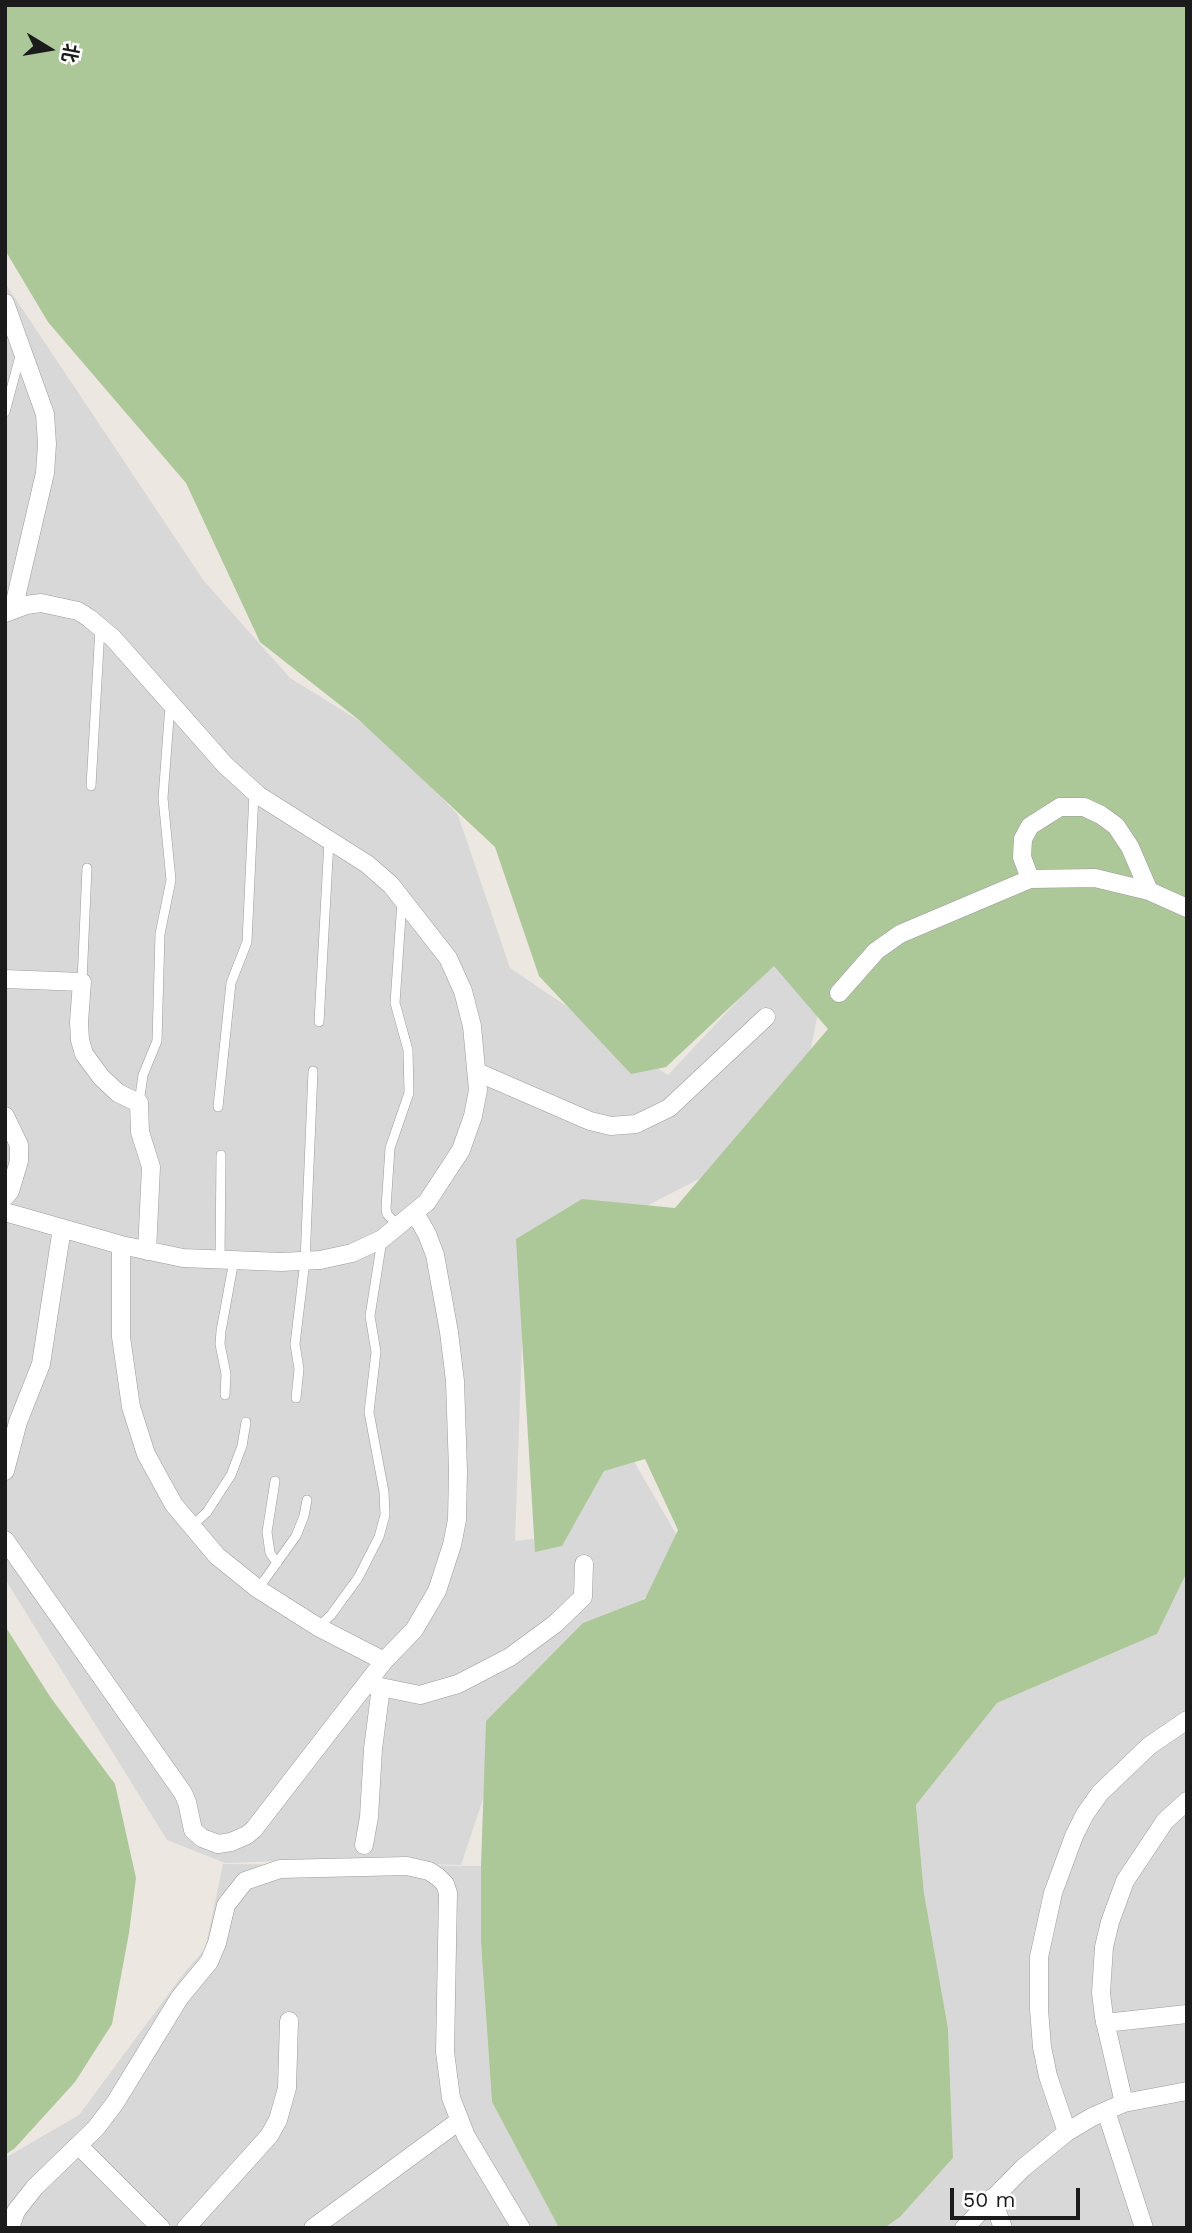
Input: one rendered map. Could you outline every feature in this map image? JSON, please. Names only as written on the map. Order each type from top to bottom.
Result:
[{"type":"street","points":[[5,303],[45,414],[47,444],[45,473],[9,612]]},
{"type":"street","points":[[5,1212],[121,1245],[183,1258],[281,1262],[352,1253],[382,1238],[427,1202],[461,1150],[478,1090],[472,1026],[463,991],[448,958],[391,885],[367,864],[254,791],[225,765],[101,626],[78,611],[41,603],[26,605],[9,612]]},
{"type":"street","points":[[1030,879],[1022,857],[1023,839],[1030,826],[1060,807],[1084,807],[1116,826],[1130,848],[1149,891]]},
{"type":"street","points":[[839,993],[876,951],[900,934],[1030,879],[1095,878],[1149,891],[1187,908]]},
{"type":"street","points":[[5,979],[82,982],[79,1022],[80,1040],[85,1054],[101,1077],[118,1093],[139,1104],[140,1132],[151,1167],[147,1251]]},
{"type":"street","points":[[477,1072],[590,1121],[611,1126],[636,1124],[668,1108],[766,1017]]},
{"type":"street","points":[[5,1116],[19,1145],[19,1161],[10,1191],[5,1197]]},
{"type":"street","points":[[5,1540],[183,1793],[193,1830],[210,1842],[218,1844],[240,1839],[254,1829],[374,1686],[384,1661],[414,1630],[437,1591],[453,1545],[458,1500],[455,1394],[449,1332],[435,1255],[428,1234],[415,1213]]},
{"type":"street","points":[[5,1471],[18,1422],[41,1364],[62,1228]]},
{"type":"street","points":[[121,1245],[121,1337],[131,1407],[150,1463],[174,1506],[216,1556],[258,1589],[318,1627],[384,1661]]},
{"type":"street","points":[[374,1686],[420,1695],[458,1684],[510,1657],[555,1624],[583,1597],[584,1564]]},
{"type":"street","points":[[363,1845],[369,1817],[374,1686]]},
{"type":"street","points":[[1067,2132],[1048,2076],[1038,2009],[1039,1957],[1053,1893],[1073,1836],[1100,1793],[1149,1746],[1187,1720]]},
{"type":"street","points":[[1124,2103],[1105,2023],[1101,1993],[1101,1970],[1110,1922],[1130,1871],[1165,1821],[1187,1801]]},
{"type":"street","points":[[10,2228],[16,2211],[30,2192],[103,2119],[180,1997],[209,1962],[223,1914],[233,1894],[245,1881],[280,1869],[407,1866],[429,1871],[444,1884],[449,1907],[445,2052],[451,2098],[466,2136],[521,2228]]},
{"type":"street","points":[[1105,2023],[1187,2014]]},
{"type":"street","points":[[186,2228],[269,2136],[278,2120],[287,2088],[289,2021]]},
{"type":"street","points":[[964,2228],[1023,2168],[1067,2132],[1124,2103],[1187,2091]]},
{"type":"street","points":[[1106,2111],[1144,2228]]},
{"type":"street","points":[[313,2228],[460,2121]]},
{"type":"street","points":[[78,2145],[162,2228]]},
{"type":"street","points":[[992,2199],[1003,2228]]},
{"type":"lane","points":[[5,412],[22,349]]},
{"type":"lane","points":[[91,786],[101,626]]},
{"type":"lane","points":[[139,1104],[143,1075],[157,1041],[160,934],[167,908],[170,880],[171,865],[163,808],[170,705]]},
{"type":"lane","points":[[218,1107],[232,983],[247,942],[254,791]]},
{"type":"lane","points":[[319,1022],[330,840]]},
{"type":"lane","points":[[82,982],[87,868]]},
{"type":"lane","points":[[398,1227],[387,1214],[386,1208],[390,1148],[409,1093],[408,1050],[395,1003],[402,899]]},
{"type":"lane","points":[[296,1398],[299,1368],[295,1344],[303,1295],[313,1071]]},
{"type":"lane","points":[[221,1155],[227,1260],[220,1344],[226,1374],[225,1395]]},
{"type":"lane","points":[[318,1627],[342,1601],[358,1578],[379,1537],[385,1515],[384,1492],[369,1412],[376,1352],[370,1316],[382,1238]]},
{"type":"lane","points":[[191,1527],[216,1499],[231,1475],[242,1446],[246,1422]]},
{"type":"lane","points":[[275,1482],[267,1532],[270,1553],[277,1563]]},
{"type":"lane","points":[[258,1589],[296,1536],[307,1500]]},
{"type":"shaded area","points":[[5,283],[204,581],[290,678],[384,736],[458,815],[510,968],[668,1075],[772,964],[821,998],[798,1112],[703,1177],[621,1219],[525,1259],[515,1541],[563,1536],[607,1415],[693,1563],[520,1688],[461,1865],[285,1861],[225,1863],[167,1840],[5,1579]]},
{"type":"shaded area","points":[[1187,1572],[1187,2228],[884,2228],[900,2217],[953,2158],[948,2028],[924,1893],[916,1805],[997,1703],[1157,1634]]},
{"type":"shaded area","points":[[223,1864],[481,1866],[481,1943],[492,2102],[559,2228],[5,2228],[5,2158],[79,2115],[184,1973],[205,1949]]},
{"type":"green space","points":[[5,5],[1187,5],[1187,1572],[1157,1634],[997,1703],[916,1805],[924,1893],[948,2028],[953,2158],[900,2217],[884,2228],[559,2228],[492,2102],[481,1943],[486,1721],[583,1623],[645,1599],[678,1530],[645,1459],[604,1471],[562,1546],[535,1552],[516,1239],[582,1199],[675,1208],[828,1029],[774,966],[666,1067],[631,1074],[539,976],[495,847],[359,720],[260,642],[186,483],[48,322],[5,250]]},
{"type":"green space","points":[[5,1626],[51,1698],[115,1784],[136,1878],[112,2024],[75,2082],[15,2148],[5,2155]]}]
